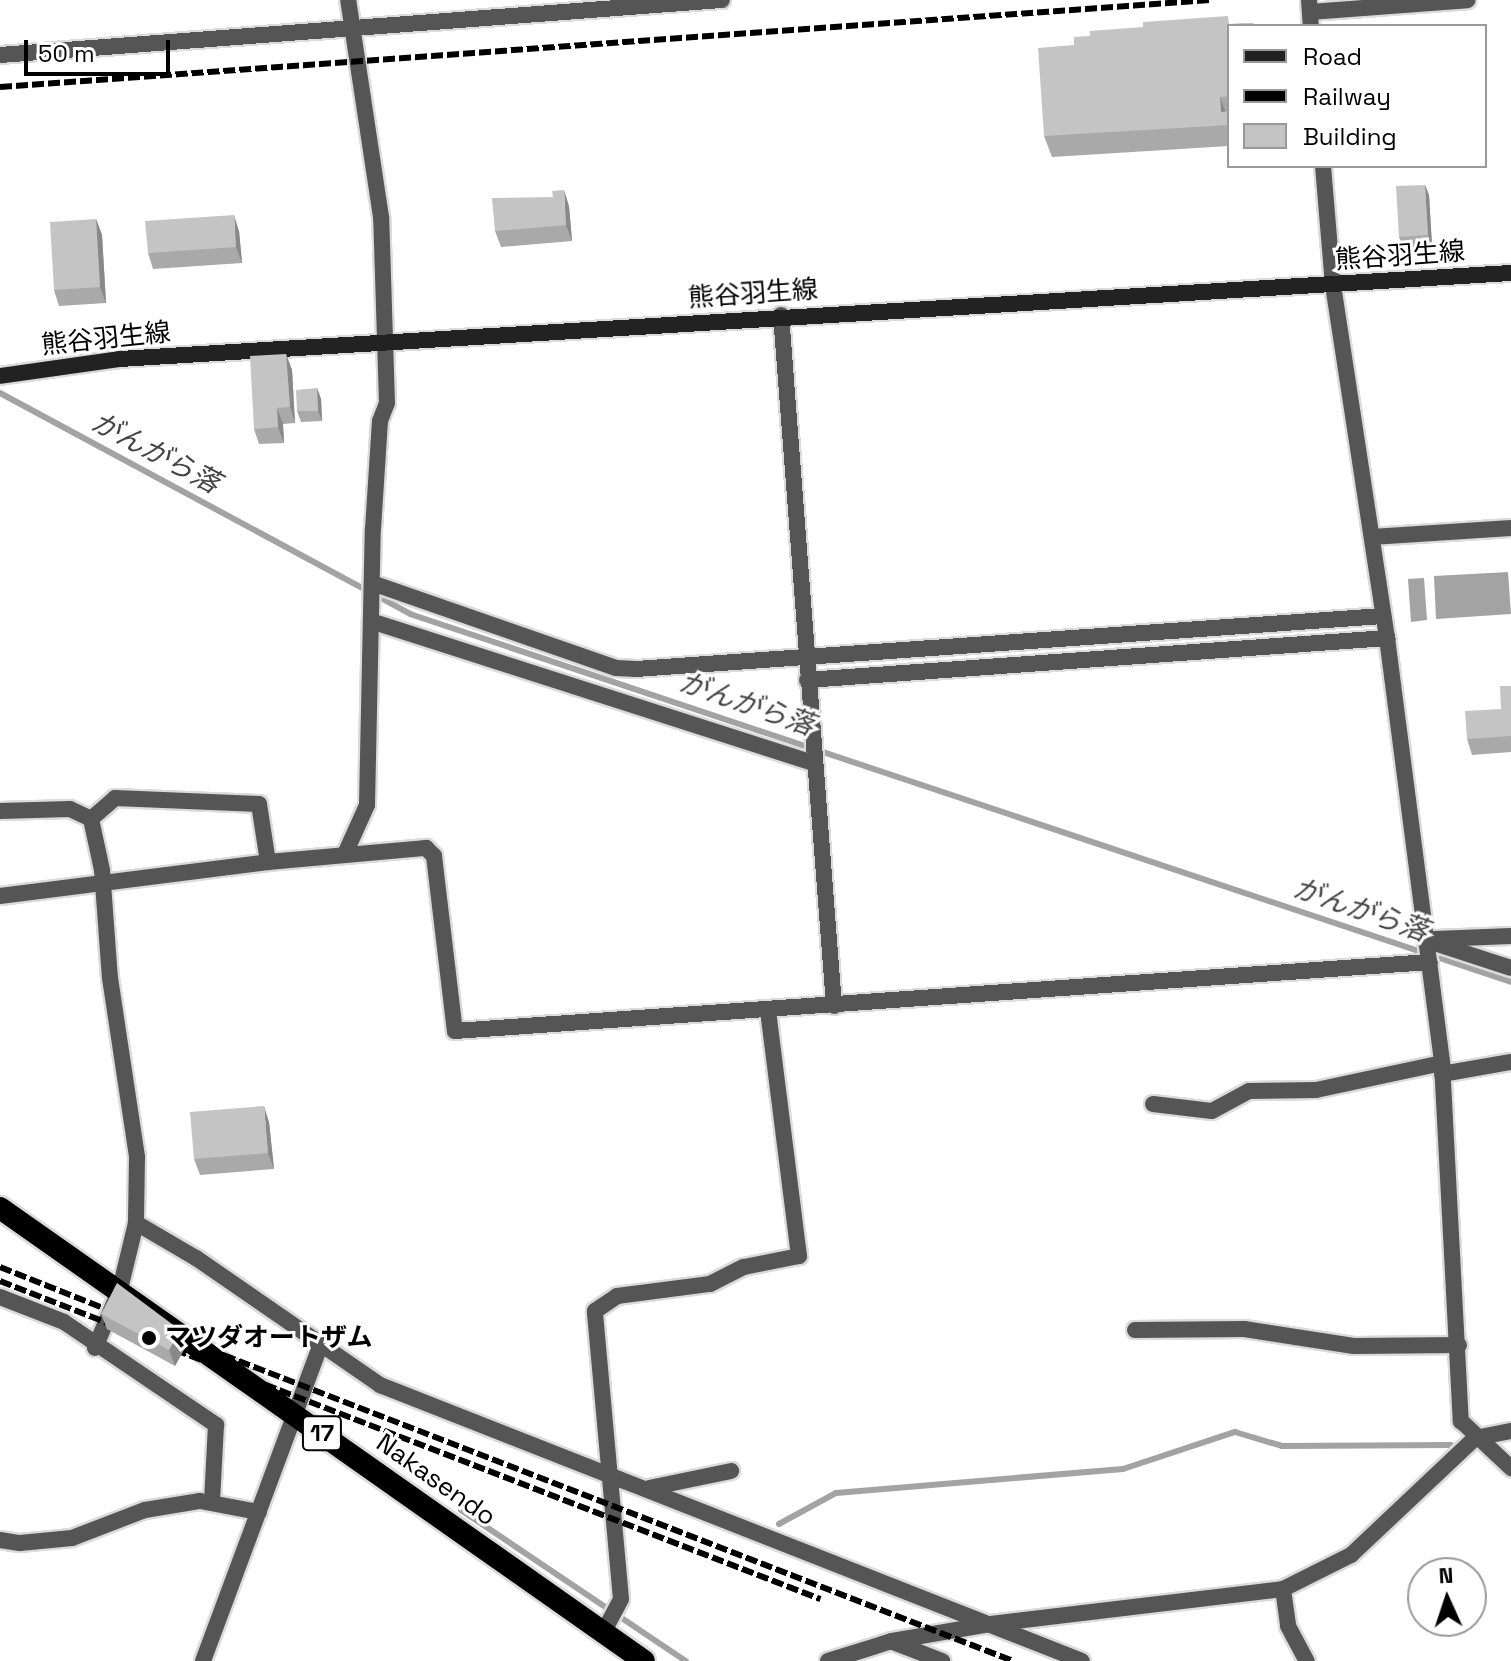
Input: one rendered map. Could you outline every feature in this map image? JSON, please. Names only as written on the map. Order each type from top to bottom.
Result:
[{"type":"highway","name":"Nakasendo","points":[[0,1208],[607,1626],[644,1661]]},
{"type":"main road","name":"熊谷羽生線","points":[[1,376],[120,359],[383,345],[781,315],[1511,273]]},
{"type":"street","points":[[345,854],[367,805],[371,603],[380,421],[387,403],[380,203],[348,0]]},
{"type":"street","points":[[0,55],[722,0]]},
{"type":"street","points":[[1310,13],[1468,0]]},
{"type":"street","points":[[1323,168],[1333,285],[1387,638],[1442,1069],[1461,1421],[1475,1438],[1511,1468]]},
{"type":"street","points":[[781,315],[834,1006]]},
{"type":"street","points":[[1372,537],[1511,528]]},
{"type":"street","points":[[372,583],[616,669],[806,659],[1383,616]]},
{"type":"street","points":[[371,621],[814,761]]},
{"type":"street","points":[[807,680],[1387,638]]},
{"type":"street","points":[[609,694],[616,669]]},
{"type":"street","points":[[91,819],[115,798],[259,804],[268,862]]},
{"type":"street","points":[[0,811],[70,809],[91,819]]},
{"type":"street","points":[[91,819],[137,1157],[136,1223],[120,1289],[95,1348]]},
{"type":"street","points":[[0,896],[268,862],[426,848],[434,856],[455,1031],[768,1011],[1429,961]]},
{"type":"street","points":[[1425,940],[1511,936]]},
{"type":"street","points":[[1425,940],[1511,968]]},
{"type":"street","points":[[607,1626],[620,1601],[595,1311],[617,1296],[710,1284],[744,1267],[799,1256],[768,1011]]},
{"type":"street","points":[[1153,1104],[1212,1111],[1249,1091],[1316,1090],[1442,1069],[1511,1062]]},
{"type":"street","points":[[136,1223],[196,1258],[380,1385],[649,1488],[1082,1661]]},
{"type":"street","points":[[0,1297],[64,1322],[95,1348],[216,1425],[212,1501]]},
{"type":"street","points":[[1135,1330],[1244,1329],[1354,1346],[1459,1345]]},
{"type":"street","points":[[203,1661],[320,1346]]},
{"type":"street","points":[[828,1661],[892,1641],[990,1624],[1283,1589],[1351,1555],[1475,1438],[1511,1431]]},
{"type":"street","points":[[649,1488],[731,1471]]},
{"type":"street","points":[[0,1540],[20,1543],[72,1538],[145,1510],[212,1501],[259,1512]]},
{"type":"street","points":[[1283,1589],[1288,1626],[1307,1661]]},
{"type":"street","points":[[892,1641],[942,1661]]},
{"type":"shaded area","points":[[1508,572],[1511,614],[1436,619],[1434,576]]},
{"type":"shaded area","points":[[1424,578],[1427,620],[1411,622],[1408,579]]},
{"type":"building","points":[[1228,16],[1227,96],[1220,97],[1221,112],[1227,111],[1227,125],[1044,136],[1038,48],[1074,45],[1074,37],[1090,36],[1090,31],[1143,27],[1143,22]]},
{"type":"building","points":[[1425,185],[1428,235],[1399,237],[1396,186]]},
{"type":"building","points":[[564,190],[566,225],[495,231],[492,198],[553,197],[552,191]]},
{"type":"building","points":[[234,215],[236,247],[148,253],[145,221]]},
{"type":"building","points":[[96,219],[100,287],[54,290],[50,222]]},
{"type":"building","points":[[286,354],[290,407],[277,408],[278,427],[254,429],[250,356]]},
{"type":"building","points":[[317,388],[318,411],[297,411],[296,390]]},
{"type":"building","points":[[1500,686],[1511,686],[1511,736],[1467,739],[1465,711],[1501,709]]},
{"type":"building","points":[[264,1106],[268,1153],[194,1159],[190,1112]]},
{"type":"building","points":[[117,1283],[180,1330],[169,1350],[101,1314]]},
{"type":"waterway","name":"がんがら落","points":[[0,393],[410,614],[1511,982]]},
{"type":"waterway","points":[[779,1524],[836,1493],[1123,1469],[1235,1432],[1282,1446],[1451,1445]]},
{"type":"waterway","points":[[461,1510],[686,1661]]},
{"type":"railway","points":[[0,87],[1210,0]]},
{"type":"railway","points":[[0,1267],[123,1316]]},
{"type":"railway","points":[[0,1281],[123,1329]]},
{"type":"railway","points":[[164,1332],[1013,1661]]},
{"type":"railway","points":[[160,1344],[820,1599]]},
{"type":"place","name":"マツダオートザム","points":[[149,1338]]}]
